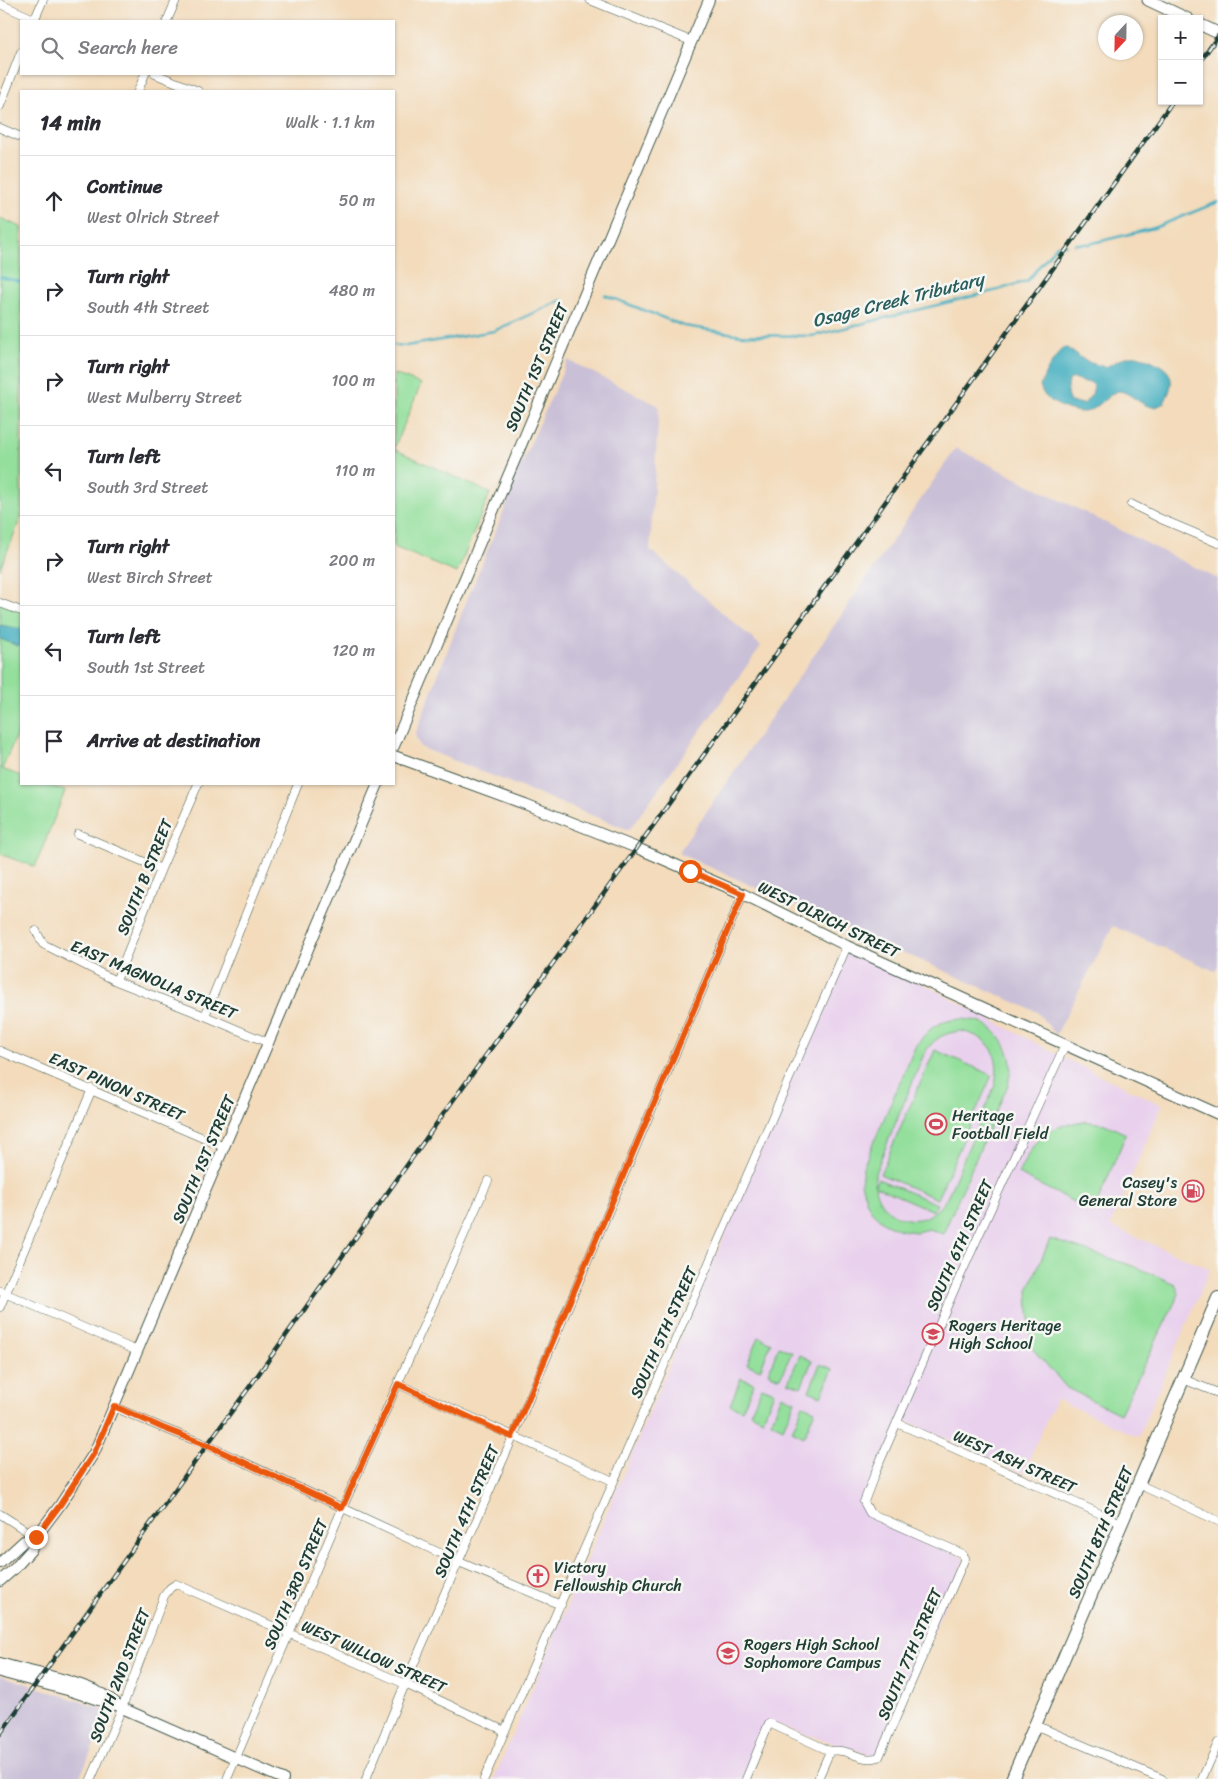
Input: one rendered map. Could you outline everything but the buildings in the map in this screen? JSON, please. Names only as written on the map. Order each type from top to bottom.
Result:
[{"type":"main road","points":[[1148,0],[1180,15]]},
{"type":"main road","points":[[1203,26],[1218,33]]},
{"type":"main road","name":"SOUTH 8TH STREET","points":[[1012,1779],[1218,1298]]},
{"type":"street","points":[[0,4],[34,20],[43,0]]},
{"type":"street","points":[[167,20],[176,0]]},
{"type":"street","points":[[590,0],[691,41]]},
{"type":"street","name":"SOUTH 1ST STREET","points":[[395,744],[708,0]]},
{"type":"street","points":[[0,106],[20,55]]},
{"type":"street","points":[[138,90],[145,75]]},
{"type":"street","points":[[158,75],[195,90]]},
{"type":"street","points":[[0,128],[20,136]]},
{"type":"street","points":[[1131,504],[1218,543]]},
{"type":"street","points":[[0,603],[20,611]]},
{"type":"street","name":"WEST OLRICH STREET","points":[[395,756],[525,804],[631,846],[743,894],[847,946],[1218,1114]]},
{"type":"street","name":"SOUTH B STREET","points":[[116,981],[198,785]]},
{"type":"street","points":[[205,1016],[298,785]]},
{"type":"street","name":"SOUTH 1ST STREET","points":[[0,1581],[16,1568],[31,1550],[36,1537],[60,1505],[94,1453],[378,785]]},
{"type":"street","points":[[78,834],[161,869]]},
{"type":"street","name":"SOUTH 4TH STREET","points":[[366,1779],[404,1684],[459,1562],[743,894]]},
{"type":"street","name":"EAST MAGNOLIA STREET","points":[[36,932],[43,944],[116,981],[269,1043]]},
{"type":"street","name":"SOUTH 5TH STREET","points":[[484,1779],[847,946]]},
{"type":"street","name":"SOUTH 6TH STREET","points":[[961,1553],[870,1513],[864,1502],[958,1281],[1065,1045]]},
{"type":"street","name":"EAST PINON STREET","points":[[0,1050],[224,1147]]},
{"type":"street","points":[[0,1307],[3,1292],[92,1089]]},
{"type":"street","name":"SOUTH 3RD STREET","points":[[227,1779],[342,1508],[488,1182]]},
{"type":"street","points":[[3,1292],[137,1351]]},
{"type":"street","points":[[1183,1378],[1218,1394]]},
{"type":"street","points":[[398,1384],[613,1481]]},
{"type":"street","points":[[114,1406],[207,1445],[459,1562],[561,1605]]},
{"type":"street","name":"WEST ASH STREET","points":[[897,1423],[1121,1523]]},
{"type":"street","points":[[1138,1484],[1218,1521]]},
{"type":"street","points":[[0,1514],[36,1537]]},
{"type":"street","name":"SOUTH 1ST STREET","points":[[0,1564],[24,1541],[36,1537]]},
{"type":"street","name":"SOUTH 7TH STREET","points":[[830,1751],[840,1749],[870,1760],[879,1757],[965,1558],[961,1553]]},
{"type":"street","name":"WEST WILLOW STREET","points":[[176,1584],[404,1684],[505,1731]]},
{"type":"street","name":"SOUTH 2ND STREET","points":[[92,1779],[122,1708],[164,1596],[176,1584]]},
{"type":"street","points":[[0,1663],[72,1682],[103,1694],[122,1708]]},
{"type":"street","points":[[0,1672],[122,1708],[283,1779]]},
{"type":"street","points":[[746,1779],[769,1723],[830,1751],[818,1779]]},
{"type":"street","points":[[1035,1725],[1162,1779]]},
{"type":"street","points":[[1202,1779],[1218,1743]]},
{"type":"shaded area","points":[[568,360],[659,406],[650,550],[761,646],[629,830],[420,747],[415,735],[464,607],[508,501],[516,476]]},
{"type":"shaded area","points":[[956,448],[1218,579],[1218,965],[1215,971],[1113,926],[1056,1035],[1037,1012],[678,853]]},
{"type":"shaded area","name":"Rogers Heritage High School","points":[[847,946],[864,953],[1070,1061],[1162,1105],[1110,1226],[1210,1269],[1138,1437],[1056,1399],[1023,1473],[904,1420],[864,1502],[870,1513],[965,1558],[879,1757],[769,1723],[746,1779],[494,1779]]},
{"type":"shaded area","points":[[0,1675],[109,1711],[79,1779],[0,1779]]},
{"type":"green space","points":[[0,218],[20,227],[20,519],[0,569]]},
{"type":"green space","points":[[395,374],[421,384],[395,447]]},
{"type":"green space","points":[[395,449],[490,493],[457,573],[395,547]]},
{"type":"green space","points":[[0,597],[20,606],[20,726],[2,769],[20,776],[20,785],[47,785],[65,791],[35,867],[0,854]]},
{"type":"green space","points":[[962,1019],[981,1022],[993,1030],[1003,1041],[1011,1062],[1008,1085],[943,1234],[929,1229],[916,1232],[900,1230],[884,1223],[872,1212],[861,1183],[863,1167],[916,1045],[926,1033],[941,1023]],"holes":[[[961,1031],[972,1034],[987,1043],[992,1049],[997,1065],[995,1085],[947,1198],[942,1204],[926,1217],[918,1219],[909,1219],[893,1214],[886,1209],[877,1195],[875,1173],[924,1054],[931,1044],[944,1035]]]},
{"type":"green space","name":"Heritage Football Field","points":[[935,1050],[992,1075],[937,1199],[880,1174]]},
{"type":"green space","points":[[1084,1121],[1105,1124],[1126,1134],[1096,1206],[1088,1209],[1018,1174],[1030,1151],[1042,1136],[1059,1127]]},
{"type":"green space","points":[[878,1179],[937,1204],[933,1211],[875,1186]]},
{"type":"green space","points":[[1050,1239],[1136,1267],[1175,1284],[1179,1294],[1120,1414],[1067,1388],[1031,1347],[1028,1290]]},
{"type":"green space","points":[[759,1337],[771,1343],[760,1370],[747,1364]]},
{"type":"green space","points":[[779,1346],[792,1352],[780,1378],[768,1373]]},
{"type":"green space","points":[[800,1355],[812,1361],[801,1387],[788,1382]]},
{"type":"green space","points":[[820,1364],[833,1369],[821,1396],[809,1391]]},
{"type":"green space","points":[[741,1378],[754,1383],[742,1410],[730,1405]]},
{"type":"green space","points":[[762,1387],[774,1392],[763,1419],[750,1413]]},
{"type":"green space","points":[[782,1395],[795,1401],[783,1428],[771,1422]]},
{"type":"green space","points":[[803,1405],[815,1410],[804,1437],[792,1431]]},
{"type":"water","points":[[1062,348],[1067,348],[1087,362],[1106,367],[1128,357],[1136,356],[1150,360],[1168,372],[1171,382],[1164,403],[1157,406],[1149,406],[1122,391],[1118,391],[1093,409],[1079,412],[1062,407],[1045,396],[1040,386],[1047,370]],"holes":[[[1074,378],[1083,382],[1090,382],[1094,386],[1092,394],[1084,404],[1070,402],[1067,395],[1069,380]]]},
{"type":"water","points":[[0,625],[20,629],[20,645],[0,639]]},
{"type":"waterway","name":"Osage Creek Tributary","points":[[1075,244],[1089,244],[1154,228],[1218,202]]},
{"type":"waterway","name":"Osage Creek Tributary","points":[[605,295],[684,326],[742,335],[812,336],[998,290],[1027,281],[1057,245],[1066,245]]},
{"type":"waterway","name":"Osage Creek Tributary","points":[[0,277],[20,282]]},
{"type":"waterway","name":"Osage Creek Tributary","points":[[395,345],[406,346],[494,331],[562,300]]},
{"type":"railway","points":[[1201,60],[1218,36]]},
{"type":"railway","points":[[0,1734],[454,1099],[637,848],[1170,105]]},
{"type":"place","name":"Heritage Football Field","points":[[936,1124]]},
{"type":"place","name":"Casey's General Store","points":[[1193,1191]]},
{"type":"place","name":"Rogers Heritage High School","points":[[933,1334]]},
{"type":"place","name":"Victory Fellowship Church","points":[[538,1576]]},
{"type":"place","name":"Rogers High School Sophomore Campus","points":[[728,1653]]},
{"type":"route","points":[[36,1537],[60,1505],[94,1453],[114,1406],[207,1445],[342,1508],[398,1384],[512,1437],[743,894],[690,871]]}]
